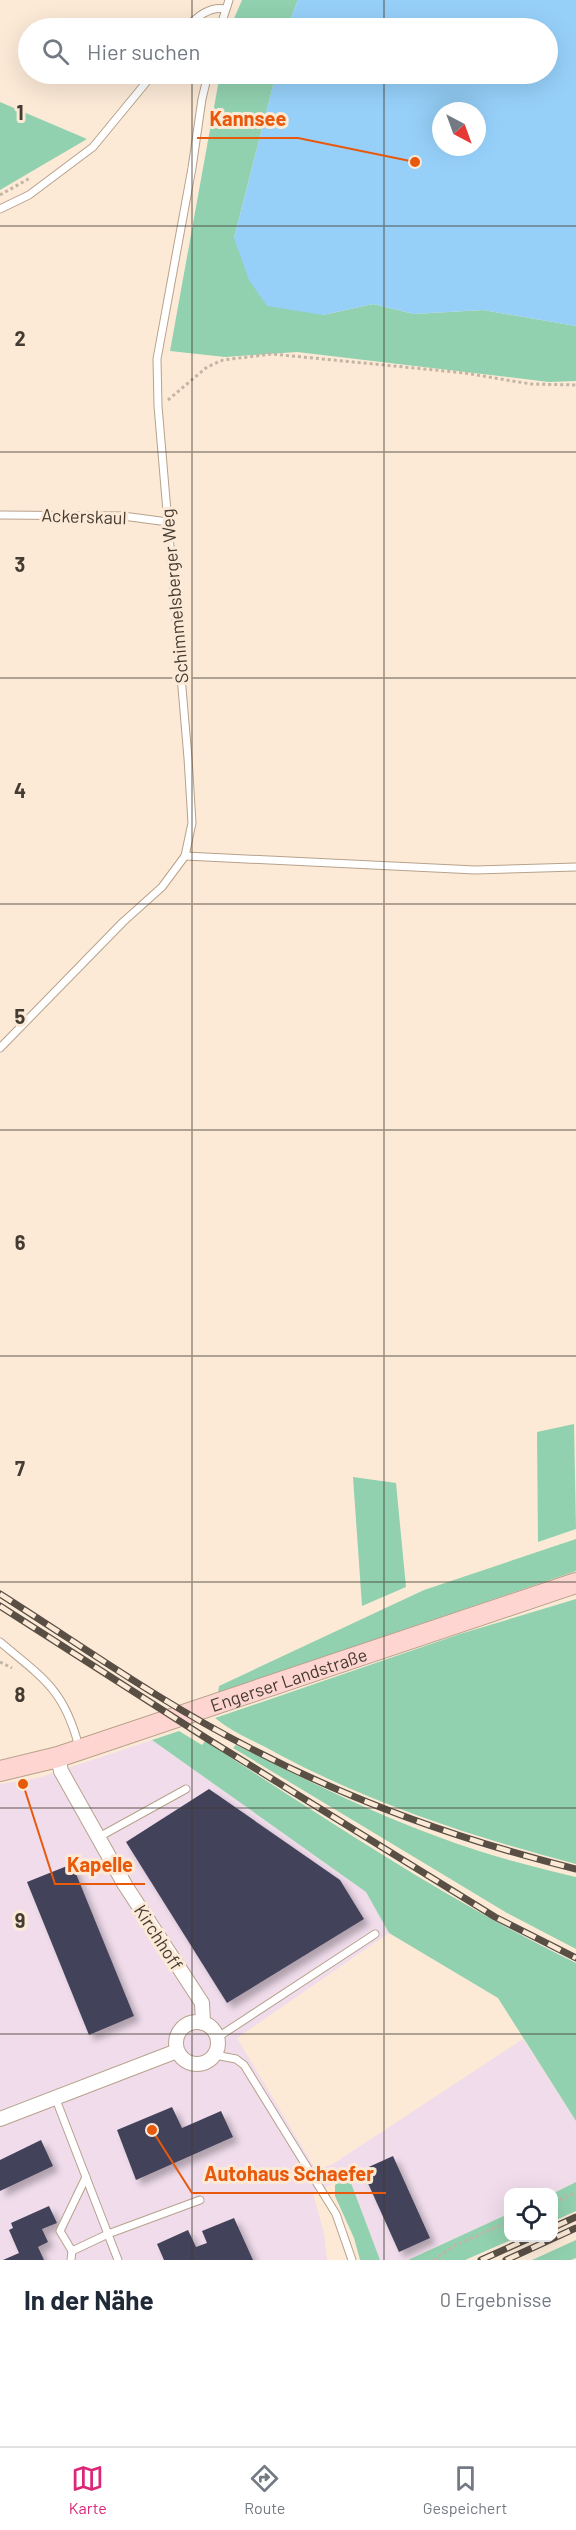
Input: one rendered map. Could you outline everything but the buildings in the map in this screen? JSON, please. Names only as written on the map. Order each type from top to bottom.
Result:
[{"type":"main road","name":"Engerser Landstraße","points":[[0,1771],[58,1757],[576,1583]]},
{"type":"street","name":"Kirchhoff","points":[[58,1757],[61,1771],[125,1885],[202,2003],[203,2023]]},
{"type":"street","points":[[192,2023],[203,2023],[210,2026],[218,2037],[215,2055],[201,2065],[190,2064],[177,2051],[176,2044],[181,2029],[192,2023]]},
{"type":"street","points":[[0,2120],[177,2051]]},
{"type":"lane","points":[[223,18],[229,0]]},
{"type":"lane","points":[[196,18],[217,7],[225,9]]},
{"type":"lane","points":[[0,209],[29,195],[93,147],[145,84]]},
{"type":"lane","name":"Schimmelsberger Weg","points":[[0,1048],[123,922],[162,887],[185,856],[192,823],[189,769],[158,406],[157,359],[206,84]]},
{"type":"lane","name":"Ackerskaul","points":[[0,515],[123,516],[168,522]]},
{"type":"lane","points":[[185,856],[475,870],[576,867]]},
{"type":"lane","points":[[0,1642],[53,1688],[71,1717],[80,1749]]},
{"type":"lane","points":[[99,1837],[186,1789]]},
{"type":"lane","points":[[218,2037],[375,1934]]},
{"type":"lane","points":[[215,2055],[236,2059],[244,2065],[336,2214],[352,2260]]},
{"type":"lane","points":[[55,2097],[118,2260]]},
{"type":"lane","points":[[71,2260],[72,2251],[60,2230],[86,2177]]},
{"type":"lane","points":[[72,2251],[108,2234],[200,2200]]},
{"type":"path","points":[[158,406],[179,393],[207,367],[223,360],[272,354],[465,373],[531,384],[576,385]]},
{"type":"path","points":[[558,2200],[576,2193]]},
{"type":"path","points":[[434,2260],[454,2246],[504,2224]]},
{"type":"shaded area","points":[[152,1740],[366,1892],[389,1933],[237,2038],[316,2170],[333,2164],[523,2039],[576,2121],[576,2182],[558,2191],[558,2188],[504,2188],[504,2216],[408,2260],[380,2260],[351,2183],[339,2181],[313,2193],[324,2233],[327,2260],[0,2260],[0,1784],[38,1778]]},
{"type":"green space","points":[[242,0],[298,0],[291,18],[234,18]]},
{"type":"green space","points":[[218,84],[273,84],[234,238],[323,315],[373,304],[414,314],[483,310],[576,326],[576,381],[549,382],[297,352],[225,357],[170,351]]},
{"type":"green space","points":[[0,102],[87,139],[0,190]]},
{"type":"green space","points":[[574,1424],[576,1529],[538,1542],[537,1432]]},
{"type":"green space","points":[[353,1477],[396,1483],[406,1587],[362,1606]]},
{"type":"green space","points":[[576,1539],[576,1571],[218,1693],[219,1686],[424,1590]]},
{"type":"green space","points":[[576,1599],[576,1864],[461,1831],[386,1804],[314,1772],[237,1733],[215,1718],[460,1634]]},
{"type":"green space","points":[[179,1731],[202,1745],[205,1741],[433,1886],[576,1963],[576,2121],[498,1998],[389,1933],[366,1892],[152,1740]]},
{"type":"green space","points":[[236,1745],[325,1789],[417,1829],[491,1855],[576,1877],[576,1949],[507,1913],[233,1748]]},
{"type":"green space","points":[[346,2179],[351,2183],[380,2260],[360,2260],[354,2238],[335,2196],[335,2185]]},
{"type":"green space","points":[[576,2182],[576,2211],[558,2219],[558,2191]]},
{"type":"green space","points":[[504,2216],[504,2242],[507,2242],[465,2260],[408,2260]]},
{"type":"green space","points":[[576,2240],[576,2258],[532,2260]]},
{"type":"water","points":[[298,0],[576,0],[576,326],[483,310],[414,314],[373,304],[323,315],[267,306],[249,280],[234,238],[273,84],[558,84],[558,18],[291,18]]},
{"type":"railway","points":[[0,1594],[184,1712],[287,1767],[408,1818],[492,1846],[576,1869]]},
{"type":"railway","points":[[0,1606],[206,1738],[495,1917],[576,1958]]},
{"type":"railway","points":[[558,2225],[576,2217]]},
{"type":"railway","points":[[506,2260],[576,2228]]},
{"type":"railway","points":[[481,2260],[521,2242]]},
{"type":"place","name":"Kannsee","points":[[415,162]]},
{"type":"place","name":"Kapelle","points":[[23,1784]]},
{"type":"place","name":"Autohaus Schaefer","points":[[152,2130]]}]
